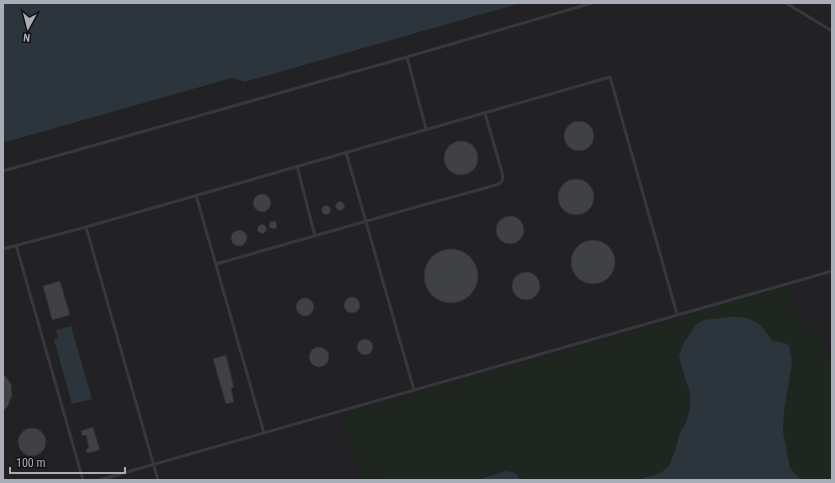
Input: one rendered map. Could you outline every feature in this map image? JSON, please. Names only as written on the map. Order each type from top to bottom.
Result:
[{"type":"lane","points":[[3,171],[592,3]]},
{"type":"lane","points":[[786,3],[832,31]]},
{"type":"lane","points":[[407,57],[426,129]]},
{"type":"lane","points":[[3,249],[86,227],[610,77],[678,314]]},
{"type":"lane","points":[[216,264],[499,184],[502,181],[503,176],[485,113]]},
{"type":"lane","points":[[346,152],[414,390]]},
{"type":"lane","points":[[297,166],[315,236]]},
{"type":"lane","points":[[196,195],[264,433]]},
{"type":"lane","points":[[86,227],[158,480]]},
{"type":"lane","points":[[16,245],[83,480]]},
{"type":"lane","points":[[99,480],[832,271]]},
{"type":"shaded area","points":[[3,3],[521,3],[245,82],[232,78],[3,143]]},
{"type":"shaded area","points":[[521,3],[832,3],[832,480],[3,480],[3,143],[232,78],[245,82]]},
{"type":"shaded area","points":[[779,288],[784,288],[791,293],[803,325],[816,334],[830,356],[832,355],[832,480],[803,480],[800,479],[790,468],[783,431],[785,343],[773,341],[762,327],[695,325],[691,334],[684,342],[679,356],[690,393],[690,407],[686,423],[679,435],[670,464],[661,473],[643,478],[642,480],[521,480],[520,477],[505,471],[478,480],[384,480],[381,474],[366,479],[365,477],[360,477],[344,420],[342,420],[345,414],[672,321],[683,316]]},
{"type":"shaded area","points":[[729,317],[744,318],[755,321],[773,341],[785,343],[789,346],[792,362],[784,412],[783,431],[790,468],[800,479],[803,480],[642,480],[643,478],[661,473],[670,464],[679,435],[686,423],[690,407],[690,393],[679,356],[684,342],[695,325],[704,320]]},
{"type":"shaded area","points":[[71,326],[92,399],[72,404],[54,340],[58,338],[56,330]]},
{"type":"shaded area","points":[[505,471],[515,473],[521,480],[478,480]]},
{"type":"building","points":[[579,121],[590,125],[594,136],[590,147],[579,151],[568,147],[564,136],[568,125]]},
{"type":"building","points":[[464,141],[473,146],[477,151],[477,165],[473,170],[468,174],[458,175],[454,174],[445,165],[444,155],[445,151],[454,142]]},
{"type":"building","points":[[576,179],[586,182],[591,187],[594,197],[591,207],[586,212],[576,215],[566,212],[561,207],[558,197],[561,187],[566,182]]},
{"type":"building","points":[[262,194],[268,197],[271,203],[268,209],[262,212],[256,209],[253,203],[256,197]]},
{"type":"building","points":[[340,201],[345,206],[340,211],[335,206]]},
{"type":"building","points":[[326,205],[331,210],[326,215],[321,210]]},
{"type":"building","points":[[510,216],[520,220],[524,230],[520,240],[510,244],[500,240],[496,230],[500,220]]},
{"type":"building","points":[[273,221],[276,222],[276,228],[273,229],[270,228],[269,225],[270,222]]},
{"type":"building","points":[[262,224],[267,229],[262,234],[257,229]]},
{"type":"building","points":[[239,230],[246,235],[247,238],[242,245],[239,246],[232,241],[231,238],[236,231]]},
{"type":"building","points":[[589,240],[597,240],[602,241],[609,246],[614,253],[614,271],[609,278],[602,283],[589,284],[581,281],[574,274],[571,266],[571,258],[574,250],[581,243]]},
{"type":"building","points":[[451,249],[466,254],[470,257],[473,261],[478,276],[473,291],[470,295],[466,298],[451,303],[436,298],[432,295],[429,291],[424,276],[429,261],[432,257],[436,254]]},
{"type":"building","points":[[526,272],[536,276],[540,286],[536,296],[526,300],[516,296],[512,286],[516,276]]},
{"type":"building","points":[[60,281],[70,315],[52,320],[43,286]]},
{"type":"building","points":[[352,297],[358,299],[360,305],[358,311],[352,313],[346,311],[344,305],[346,299]]},
{"type":"building","points":[[301,298],[309,298],[314,303],[312,314],[309,316],[301,316],[296,311],[296,303]]},
{"type":"building","points":[[365,339],[371,341],[373,347],[371,353],[365,355],[359,353],[357,347],[359,341]]},
{"type":"building","points":[[319,347],[326,350],[329,357],[326,364],[319,367],[312,364],[309,357],[312,350]]},
{"type":"building","points":[[226,355],[234,387],[231,388],[234,402],[226,404],[213,359]]},
{"type":"building","points":[[3,373],[11,384],[12,395],[8,406],[3,411]]},
{"type":"building","points":[[93,427],[100,450],[87,453],[86,449],[89,448],[86,435],[82,436],[81,431]]},
{"type":"building","points":[[32,428],[38,429],[42,432],[45,436],[45,448],[42,452],[38,455],[32,456],[26,455],[22,452],[19,448],[18,442],[19,436],[22,432],[26,429]]}]
